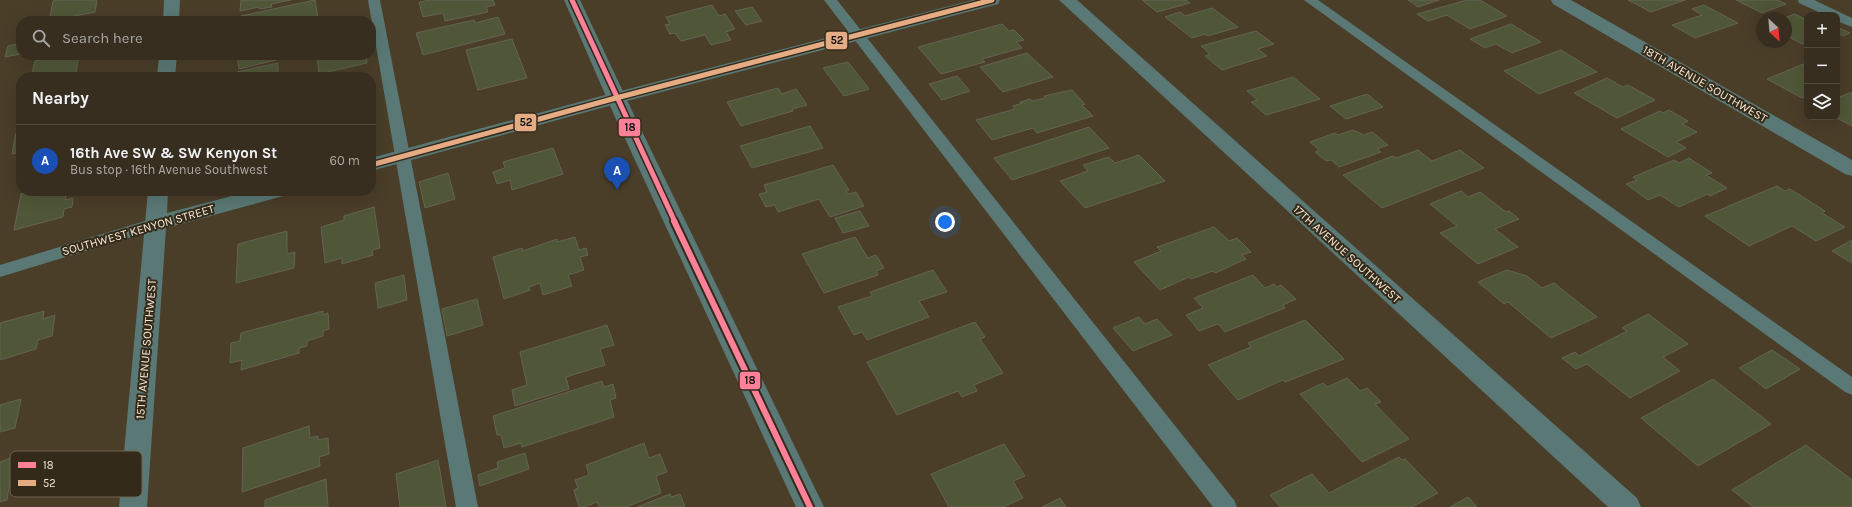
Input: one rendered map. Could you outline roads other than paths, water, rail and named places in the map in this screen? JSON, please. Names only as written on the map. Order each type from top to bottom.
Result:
[{"type":"street","points":[[171,16],[172,0]]},
{"type":"street","points":[[572,0],[616,98],[810,507]]},
{"type":"street","points":[[376,164],[616,98],[992,0]]},
{"type":"street","name":"17TH AVENUE SOUTHWEST","points":[[1067,0],[1627,507]]},
{"type":"street","name":"18TH AVENUE SOUTHWEST","points":[[1559,0],[1852,169]]},
{"type":"street","points":[[166,72],[168,60]]},
{"type":"street","name":"15TH AVENUE SOUTHWEST","points":[[137,451],[158,196]]},
{"type":"street","name":"SOUTHWEST KENYON STREET","points":[[155,224],[258,196]]},
{"type":"street","name":"15TH AVENUE SOUTHWEST","points":[[133,507],[134,497]]},
{"type":"lane","points":[[374,0],[404,156],[466,507]]},
{"type":"lane","points":[[830,0],[1226,507]]},
{"type":"lane","points":[[1310,0],[1852,387]]},
{"type":"lane","points":[[1804,0],[1828,12]]},
{"type":"lane","points":[[1840,18],[1852,23]]},
{"type":"lane","name":"SOUTHWEST KENYON STREET","points":[[0,271],[155,224]]},
{"type":"place","name":"16th Ave SW & SW Kenyon St","points":[[617,190]]}]
